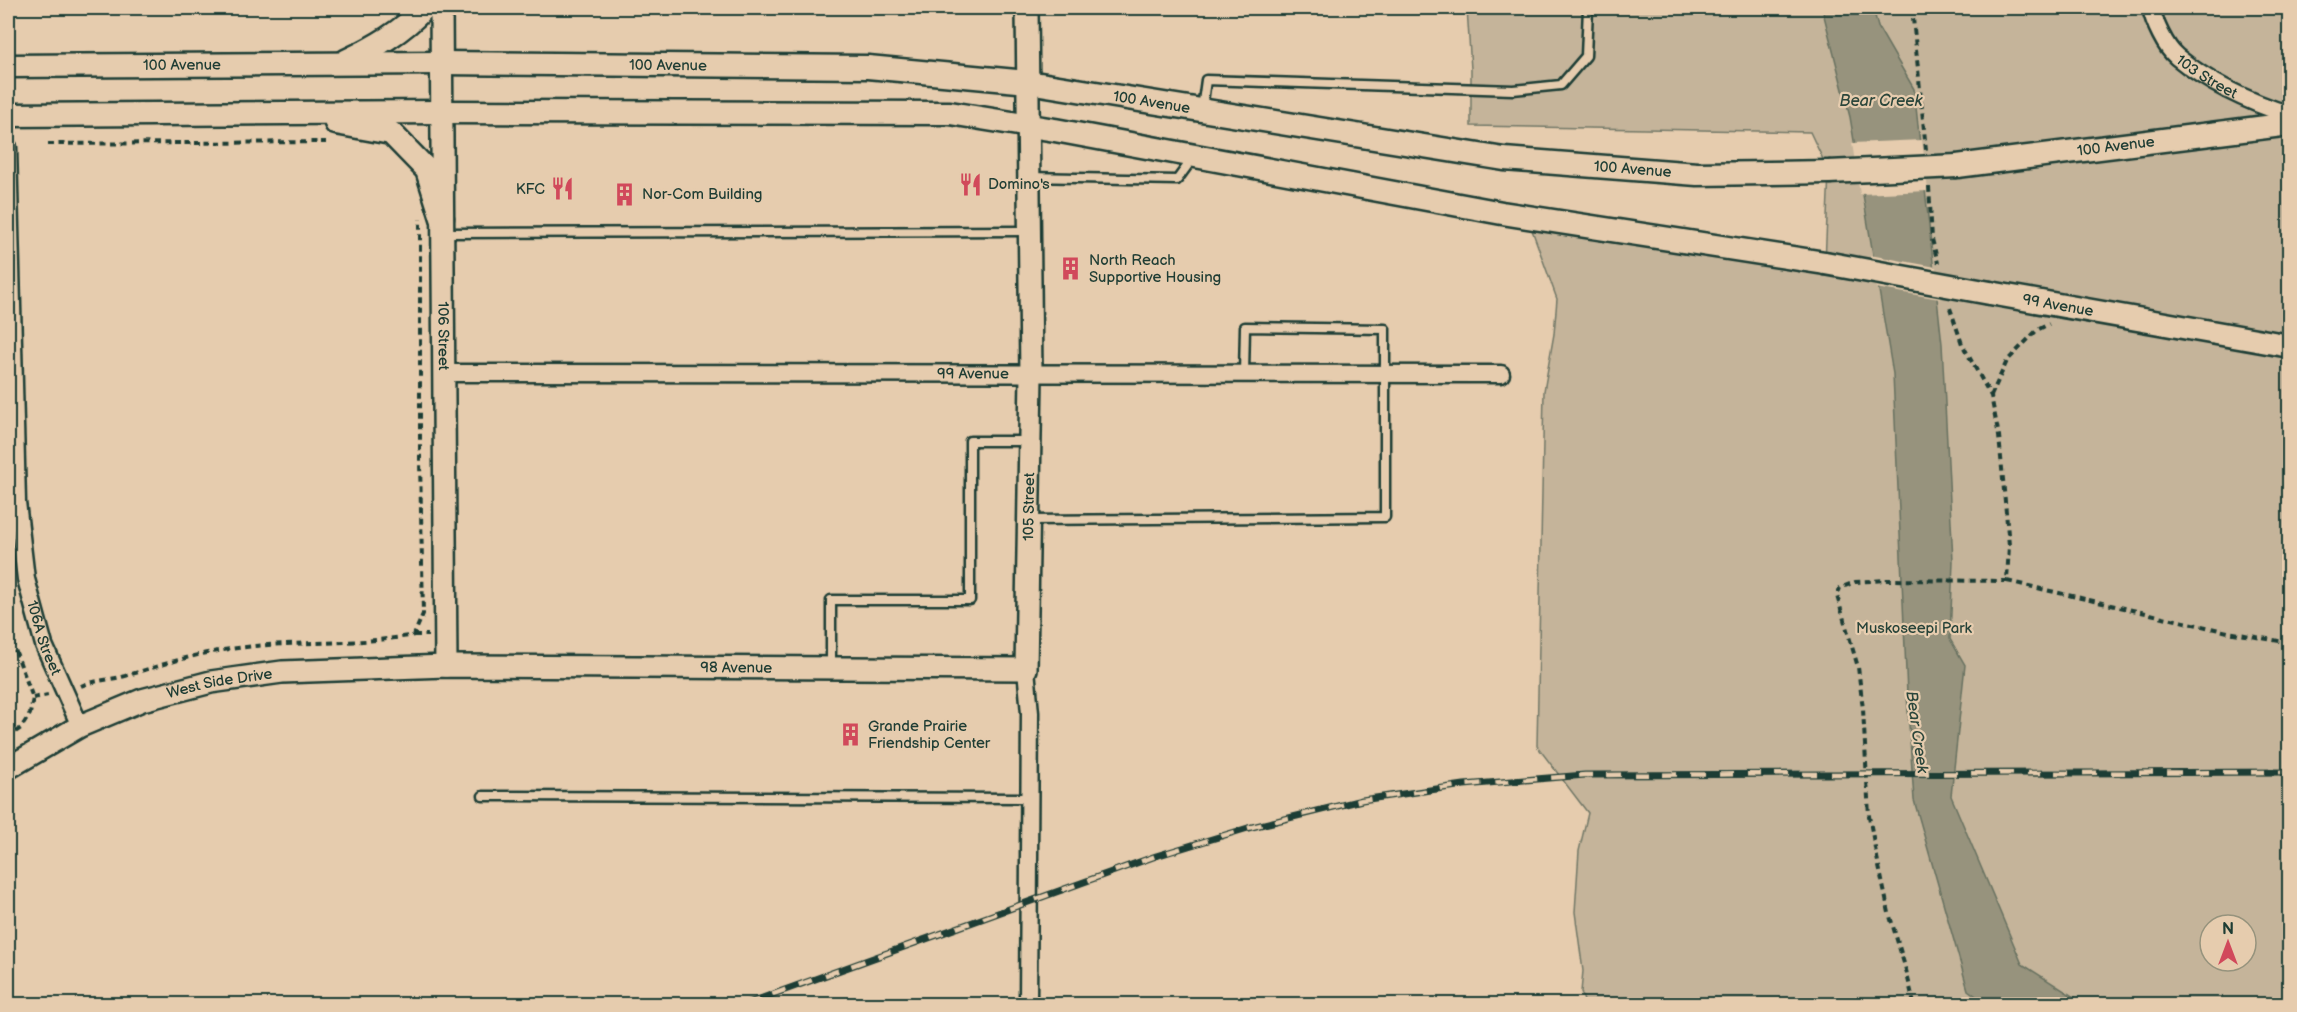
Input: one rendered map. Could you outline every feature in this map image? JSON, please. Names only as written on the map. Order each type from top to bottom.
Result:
[{"type":"main road","points":[[339,64],[384,42],[424,8]]},
{"type":"main road","name":"100 Avenue","points":[[8,66],[441,63],[868,67],[1028,82],[1504,159],[1697,174],[1829,172],[1957,166],[2289,123]]},
{"type":"main road","points":[[8,115],[441,112],[950,113],[1194,156]]},
{"type":"main road","points":[[285,113],[391,134],[427,170],[435,223]]},
{"type":"main road","name":"99 Avenue","points":[[1194,156],[1502,213],[1825,263],[2289,346]]},
{"type":"street","name":"106 Street","points":[[441,8],[441,112],[435,223],[443,373],[446,666]]},
{"type":"street","name":"105 Street","points":[[1027,8],[1031,375],[1026,669],[1030,713],[1028,1005]]},
{"type":"street","name":"103 Street","points":[[2151,8],[2154,22],[2175,56],[2233,94],[2289,115]]},
{"type":"street","name":"106A Street","points":[[8,147],[11,452],[26,579],[44,645],[80,726]]},
{"type":"street","name":"99 Avenue","points":[[443,373],[1501,374]]},
{"type":"street","name":"98 Avenue","points":[[446,666],[1026,669]]},
{"type":"street","name":"West Side Drive","points":[[8,768],[80,726],[142,700],[211,682],[282,672],[446,666]]},
{"type":"lane","points":[[1202,111],[1206,80],[1513,90],[1561,85],[1586,56],[1588,8]]},
{"type":"lane","points":[[1028,177],[1177,180],[1194,156]]},
{"type":"lane","points":[[435,223],[1029,231]]},
{"type":"lane","points":[[1029,520],[1385,518],[1385,329],[1245,327],[1244,375]]},
{"type":"lane","points":[[831,668],[831,600],[969,600],[969,441],[1030,441]]},
{"type":"lane","points":[[483,796],[1028,798]]},
{"type":"path","points":[[1912,8],[1927,159]]},
{"type":"path","points":[[48,144],[328,142]]},
{"type":"path","points":[[1928,182],[1932,239],[1940,271]]},
{"type":"path","points":[[33,698],[65,693],[94,681],[120,677],[218,651],[278,645],[386,641],[414,636],[423,614],[420,461],[435,223]]},
{"type":"path","points":[[1948,303],[1962,344],[1991,396],[2000,436],[2008,534],[2007,581]]},
{"type":"path","points":[[1991,396],[2007,361],[2037,330],[2057,320]]},
{"type":"path","points":[[1914,1005],[1889,913],[1869,816],[1863,709],[1858,667],[1837,596],[1840,588],[1855,582],[1886,580],[2007,581],[2228,632],[2289,643]]},
{"type":"path","points":[[8,631],[33,698],[30,714],[21,728],[8,736]]},
{"type":"green space","name":"Muskoseepi Park","points":[[1467,8],[2289,8],[2289,1004],[1585,1004],[1581,992],[1583,971],[1575,912],[1579,851],[1588,813],[1537,746],[1544,391],[1554,334],[1557,299],[1532,230],[1825,263],[1829,172],[1810,132],[1471,126],[1471,69]]},
{"type":"water","name":"Bear Creek","points":[[1822,8],[1873,8],[1878,27],[1914,89],[1942,344],[1953,561],[1950,639],[1965,665],[1951,796],[2022,964],[2085,1004],[1987,1004],[1968,990],[1914,800],[1893,374],[1850,117]]},
{"type":"pier","points":[[1922,140],[1928,191],[1860,194],[1852,143]]},
{"type":"pier","points":[[1870,255],[1936,267],[1940,299],[1876,288]]},
{"type":"railway","points":[[746,1004],[1156,856],[1248,828],[1362,800],[1464,785],[1585,775],[2290,772]]},
{"type":"place","name":"Domino's","points":[[970,184]]},
{"type":"place","name":"KFC","points":[[563,189]]},
{"type":"place","name":"Nor-Com Building","points":[[624,194]]},
{"type":"place","name":"North Reach Supportive Housing","points":[[1071,269]]},
{"type":"place","name":"Grande Prairie Friendship Center","points":[[850,735]]}]
